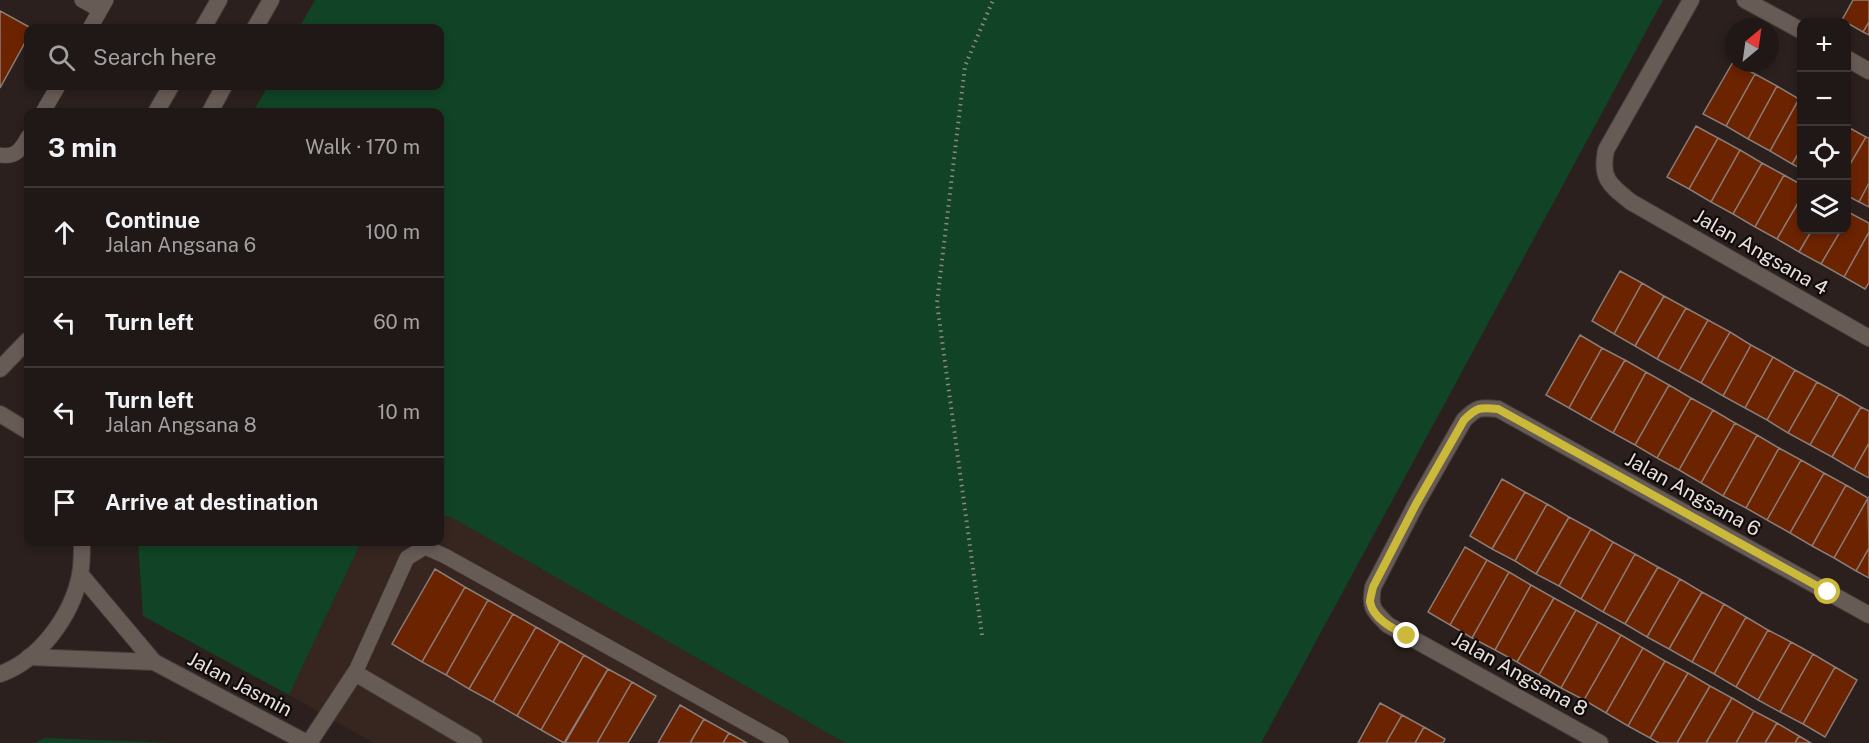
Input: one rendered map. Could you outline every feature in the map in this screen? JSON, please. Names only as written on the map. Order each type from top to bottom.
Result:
[{"type":"street","points":[[205,24],[219,0]]},
{"type":"street","points":[[257,24],[271,0]]},
{"type":"street","name":"Jalan Angsana 4","points":[[1691,0],[1606,150],[1603,166],[1606,179],[1631,202],[1869,338]]},
{"type":"street","points":[[1745,0],[1797,28]]},
{"type":"street","points":[[1851,61],[1869,71]]},
{"type":"street","points":[[158,108],[169,90]]},
{"type":"street","points":[[212,108],[222,90]]},
{"type":"street","points":[[0,369],[24,344]]},
{"type":"street","name":"Jalan Angsana 6","points":[[1388,625],[1374,612],[1370,601],[1373,587],[1416,504],[1464,420],[1473,411],[1481,408],[1498,409],[1869,615]]},
{"type":"street","points":[[0,414],[24,429]]},
{"type":"street","points":[[0,674],[29,657],[52,634],[70,606],[80,574],[82,546]]},
{"type":"street","name":"Jalan Jasmin","points":[[80,574],[154,662],[308,743]]},
{"type":"street","name":"Jalan Angsana 8","points":[[1388,625],[1600,743]]},
{"type":"street","name":"Jalan Jasmin","points":[[29,657],[154,662]]},
{"type":"street","points":[[308,743],[355,673],[474,743]]},
{"type":"lane","points":[[82,0],[103,5],[92,24]]},
{"type":"lane","points":[[45,108],[56,90]]},
{"type":"lane","points":[[0,155],[9,157],[17,153],[24,143]]},
{"type":"lane","points":[[355,673],[407,558],[425,547],[781,743]]},
{"type":"path","points":[[982,635],[937,303],[965,66],[993,0]]},
{"type":"shaded area","points":[[444,516],[451,517],[845,743],[374,743],[289,695],[359,546],[444,546]]},
{"type":"green space","points":[[315,0],[1663,0],[1261,743],[845,743],[451,517],[444,516],[444,108],[255,108],[266,90],[444,90],[444,24],[301,24]]},
{"type":"green space","points":[[138,546],[359,546],[289,695],[143,616]]},
{"type":"green space","points":[[45,738],[172,743],[34,743]]},
{"type":"building","points":[[1853,0],[1869,0],[1869,22],[1863,32],[1851,25],[1851,18],[1843,18]]},
{"type":"building","points":[[0,11],[24,24],[24,44],[0,88]]},
{"type":"building","points":[[1869,22],[1869,35],[1863,32]]},
{"type":"building","points":[[1727,72],[1755,74],[1726,126],[1703,114]]},
{"type":"building","points":[[1755,74],[1777,86],[1748,139],[1726,126]]},
{"type":"building","points":[[1777,86],[1797,98],[1797,103],[1770,151],[1748,139]]},
{"type":"building","points":[[1797,103],[1797,156],[1792,164],[1770,151]]},
{"type":"building","points":[[1696,126],[1718,138],[1689,189],[1667,177]]},
{"type":"building","points":[[1851,129],[1866,137],[1851,162]]},
{"type":"building","points":[[1866,137],[1869,138],[1869,183],[1859,202],[1851,198],[1851,162]]},
{"type":"building","points":[[1718,138],[1740,150],[1711,202],[1689,189]]},
{"type":"building","points":[[1740,150],[1762,163],[1733,214],[1711,202]]},
{"type":"building","points":[[1797,156],[1797,166],[1792,164]]},
{"type":"building","points":[[1762,163],[1784,175],[1755,227],[1733,214]]},
{"type":"building","points":[[1784,175],[1797,182],[1797,205],[1777,239],[1755,227]]},
{"type":"building","points":[[1869,183],[1869,207],[1859,202]]},
{"type":"building","points":[[1797,205],[1797,234],[1810,234],[1799,252],[1777,239]]},
{"type":"building","points":[[1851,214],[1869,223],[1869,232],[1844,277],[1821,264],[1839,234],[1851,234]]},
{"type":"building","points":[[1869,232],[1869,283],[1865,289],[1844,277]]},
{"type":"building","points":[[1810,234],[1839,234],[1821,264],[1799,252]]},
{"type":"building","points":[[1620,271],[1642,283],[1614,334],[1592,321]]},
{"type":"building","points":[[1642,283],[1664,296],[1635,346],[1614,334]]},
{"type":"building","points":[[1664,296],[1686,308],[1657,359],[1635,346]]},
{"type":"building","points":[[1686,308],[1708,320],[1679,371],[1657,359]]},
{"type":"building","points":[[1708,320],[1730,332],[1701,383],[1679,371]]},
{"type":"building","points":[[1730,332],[1751,345],[1723,396],[1701,383]]},
{"type":"building","points":[[1580,335],[1602,348],[1569,408],[1546,395]]},
{"type":"building","points":[[1751,345],[1773,357],[1745,408],[1723,396]]},
{"type":"building","points":[[1602,348],[1625,360],[1590,420],[1569,408]]},
{"type":"building","points":[[1773,357],[1795,370],[1767,420],[1745,408]]},
{"type":"building","points":[[1625,360],[1646,372],[1613,433],[1590,420]]},
{"type":"building","points":[[1795,370],[1817,382],[1788,433],[1767,420]]},
{"type":"building","points":[[1646,372],[1669,385],[1635,445],[1613,433]]},
{"type":"building","points":[[1817,382],[1839,394],[1810,445],[1788,433]]},
{"type":"building","points":[[1669,385],[1691,398],[1657,458],[1635,445]]},
{"type":"building","points":[[1839,394],[1861,407],[1832,457],[1810,445]]},
{"type":"building","points":[[1691,398],[1713,410],[1679,470],[1657,458]]},
{"type":"building","points":[[1861,407],[1869,411],[1869,443],[1854,470],[1832,457]]},
{"type":"building","points":[[1713,410],[1735,423],[1701,483],[1679,470]]},
{"type":"building","points":[[1735,423],[1757,435],[1723,496],[1701,483]]},
{"type":"building","points":[[1757,435],[1779,448],[1746,508],[1723,496]]},
{"type":"building","points":[[1869,443],[1869,478],[1854,470]]},
{"type":"building","points":[[1779,448],[1801,460],[1767,520],[1746,508]]},
{"type":"building","points":[[1801,460],[1824,473],[1790,533],[1767,520]]},
{"type":"building","points":[[1824,473],[1846,485],[1812,546],[1790,533]]},
{"type":"building","points":[[1502,479],[1525,492],[1492,549],[1470,536]]},
{"type":"building","points":[[1846,485],[1868,498],[1834,558],[1812,546]]},
{"type":"building","points":[[1525,492],[1547,504],[1515,561],[1492,549]]},
{"type":"building","points":[[1868,498],[1869,548],[1856,571],[1834,558]]},
{"type":"building","points":[[1547,504],[1569,517],[1536,574],[1515,561]]},
{"type":"building","points":[[1569,517],[1591,529],[1559,586],[1536,574]]},
{"type":"building","points":[[1591,529],[1613,542],[1581,599],[1559,586]]},
{"type":"building","points":[[1613,542],[1635,554],[1603,612],[1581,599]]},
{"type":"building","points":[[1465,547],[1487,560],[1450,625],[1428,612]]},
{"type":"building","points":[[1869,548],[1869,578],[1856,571]]},
{"type":"building","points":[[1635,554],[1658,567],[1625,624],[1603,612]]},
{"type":"building","points":[[1487,560],[1509,572],[1472,638],[1450,625]]},
{"type":"building","points":[[1658,567],[1680,579],[1647,637],[1625,624]]},
{"type":"building","points":[[435,569],[465,587],[422,662],[392,644]]},
{"type":"building","points":[[1509,572],[1531,585],[1495,650],[1472,638]]},
{"type":"building","points":[[1680,579],[1702,592],[1669,649],[1647,637]]},
{"type":"building","points":[[1531,585],[1554,598],[1517,662],[1495,650]]},
{"type":"building","points":[[465,587],[488,600],[446,675],[422,662]]},
{"type":"building","points":[[1702,592],[1724,604],[1692,662],[1669,649]]},
{"type":"building","points":[[1554,598],[1576,610],[1539,675],[1517,662]]},
{"type":"building","points":[[488,600],[513,614],[469,689],[446,675]]},
{"type":"building","points":[[1724,604],[1746,617],[1714,674],[1692,662]]},
{"type":"building","points":[[1576,610],[1598,622],[1561,688],[1539,675]]},
{"type":"building","points":[[513,614],[536,627],[493,702],[469,689]]},
{"type":"building","points":[[1746,617],[1768,630],[1736,687],[1714,674]]},
{"type":"building","points":[[1598,622],[1621,635],[1584,700],[1561,688]]},
{"type":"building","points":[[536,627],[560,641],[517,716],[493,702]]},
{"type":"building","points":[[1768,630],[1791,642],[1758,700],[1736,687]]},
{"type":"building","points":[[1621,635],[1643,648],[1606,713],[1584,700]]},
{"type":"building","points":[[560,641],[584,655],[541,730],[517,716]]},
{"type":"building","points":[[1791,642],[1813,654],[1780,712],[1758,700]]},
{"type":"building","points":[[1643,648],[1665,661],[1628,726],[1606,713]]},
{"type":"building","points":[[1813,654],[1835,667],[1803,724],[1780,712]]},
{"type":"building","points":[[584,655],[608,669],[564,743],[541,730]]},
{"type":"building","points":[[1665,661],[1688,673],[1650,738],[1628,726]]},
{"type":"building","points":[[1835,667],[1857,680],[1825,737],[1803,724]]},
{"type":"building","points":[[608,669],[632,682],[597,743],[565,743]]},
{"type":"building","points":[[1688,673],[1710,686],[1677,743],[1659,743],[1650,738]]},
{"type":"building","points":[[632,682],[656,696],[628,743],[597,743]]},
{"type":"building","points":[[1710,686],[1732,698],[1706,743],[1677,743]]},
{"type":"building","points":[[1732,698],[1754,711],[1736,743],[1706,743]]},
{"type":"building","points":[[1380,703],[1402,715],[1386,743],[1358,743]]},
{"type":"building","points":[[680,705],[704,719],[690,743],[658,743]]},
{"type":"building","points":[[1754,711],[1777,723],[1765,743],[1736,743]]},
{"type":"building","points":[[1402,715],[1424,727],[1415,743],[1386,743]]},
{"type":"building","points":[[704,719],[729,733],[723,743],[690,743]]},
{"type":"building","points":[[1777,723],[1799,736],[1795,743],[1765,743]]},
{"type":"building","points":[[1424,727],[1445,739],[1443,743],[1415,743]]},
{"type":"building","points":[[729,733],[747,743],[723,743]]},
{"type":"building","points":[[1799,736],[1811,743],[1795,743]]},
{"type":"route","points":[[1407,636],[1388,625],[1374,612],[1370,601],[1373,587],[1416,504],[1464,420],[1473,411],[1481,408],[1498,409],[1828,592]]}]
